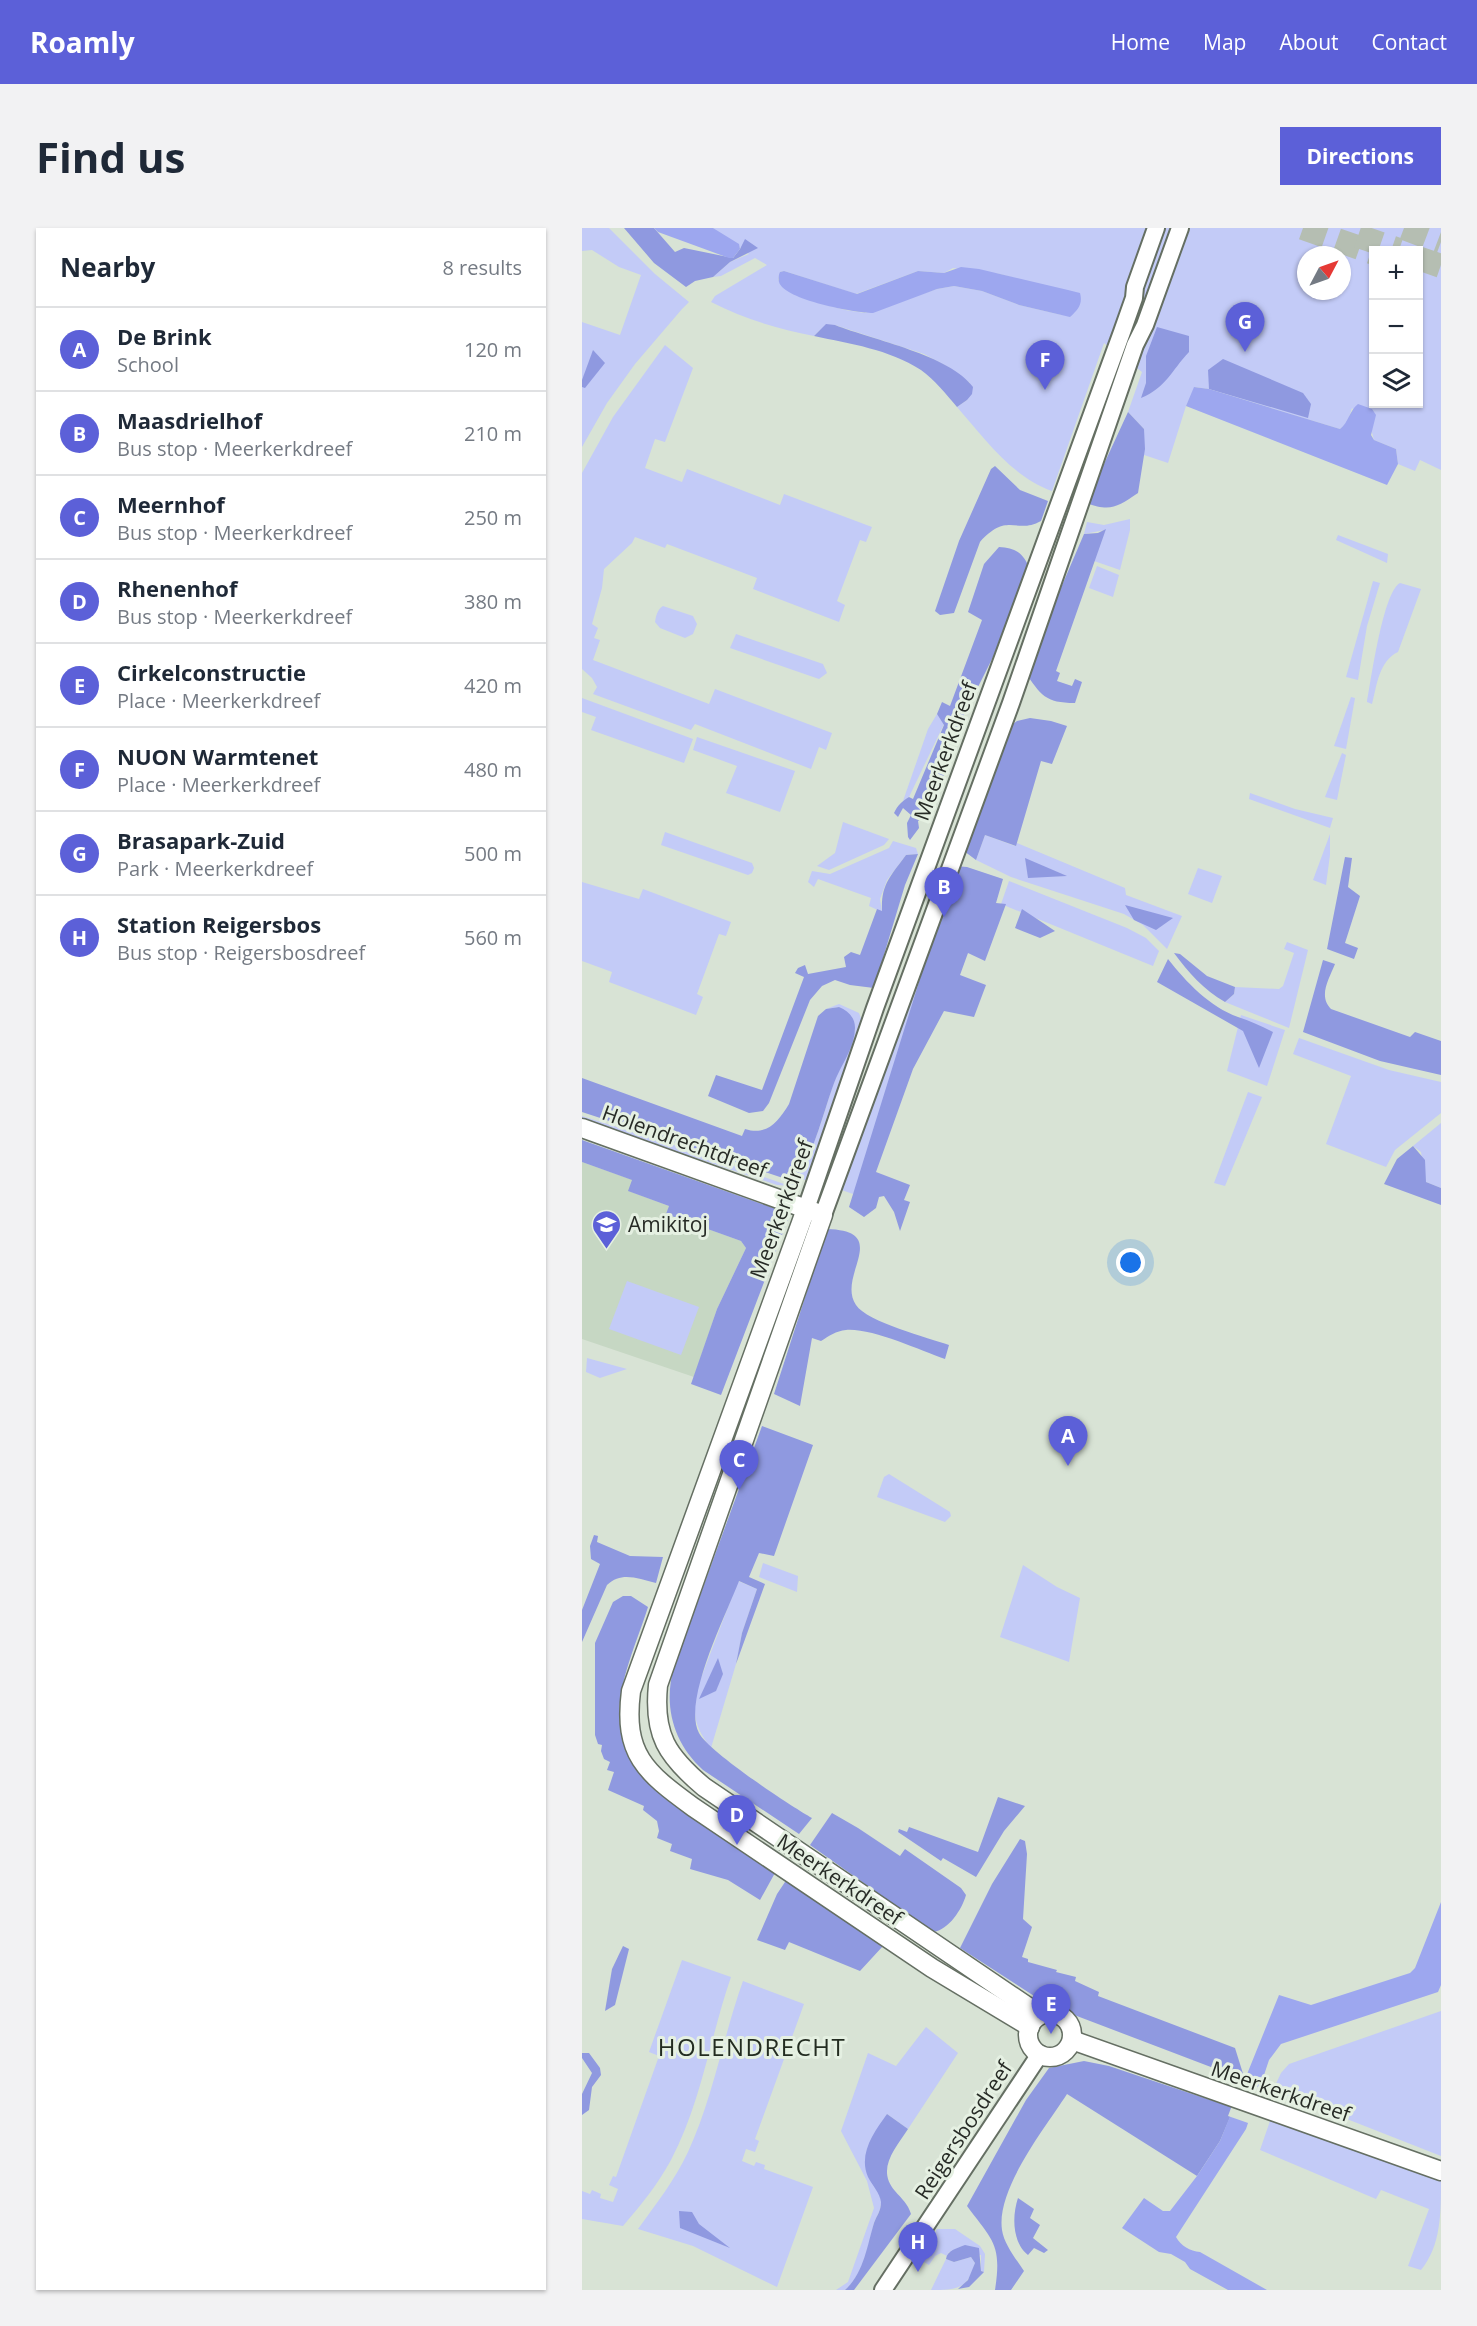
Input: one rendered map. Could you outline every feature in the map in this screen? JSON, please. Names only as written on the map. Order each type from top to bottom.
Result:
[{"type":"main road","name":"Holendrechtdreef","points":[[582,1128],[815,1212]]},
{"type":"main road","name":"Meerkerkdreef","points":[[815,1212],[631,1691],[628,1713],[631,1739],[643,1765],[664,1786],[693,1807],[932,1968],[1035,2021]]},
{"type":"main road","name":"Meerkerkdreef","points":[[815,1212],[658,1685],[656,1707],[659,1728],[665,1747],[681,1768],[704,1787],[981,1977],[1035,2021]]},
{"type":"main road","points":[[1048,2013],[1064,2018],[1072,2031],[1072,2040],[1069,2047],[1056,2056],[1040,2054],[1030,2043],[1035,2021],[1048,2013]]},
{"type":"main road","name":"Meerkerkdreef","points":[[1072,2040],[1441,2171]]},
{"type":"street","name":"Meerkerkdreef","points":[[815,1212],[875,1008],[1122,332],[1156,228]]},
{"type":"street","name":"Meerkerkdreef","points":[[815,1212],[1011,703],[1135,345],[1145,325],[1180,228]]},
{"type":"street","name":"Reigersbosdreef","points":[[883,2290],[1040,2054]]},
{"type":"shaded area","points":[[582,228],[609,228],[655,274],[689,302],[635,364],[607,403],[582,447],[582,322],[620,335],[641,275],[619,267],[592,250],[582,251]]},
{"type":"shaded area","points":[[624,228],[654,228],[675,252],[684,248],[733,258],[745,239],[758,248],[730,262],[713,277],[695,281],[686,287],[654,263]]},
{"type":"shaded area","points":[[654,228],[713,228],[739,244],[740,249],[733,258],[729,258],[658,232]]},
{"type":"shaded area","points":[[713,228],[1441,228],[1441,470],[1420,460],[1415,471],[1398,464],[1396,449],[1374,440],[1371,429],[1352,408],[1347,423],[1340,429],[1209,389],[1195,387],[1186,406],[1168,463],[1144,455],[1144,429],[1128,412],[1142,372],[1104,343],[1052,491],[1024,476],[988,444],[957,407],[967,400],[970,383],[948,367],[924,354],[835,325],[820,330],[814,336],[761,323],[711,302],[715,296],[767,265],[755,258],[721,276],[713,277],[730,262],[749,254]],"holes":[[[953,268],[1000,274],[1025,281],[1062,315],[1019,305],[982,291],[954,286],[937,289],[865,313],[809,300],[778,280],[780,272],[784,271],[856,294],[918,271],[944,273]]]},
{"type":"shaded area","points":[[961,267],[979,269],[1080,293],[1080,304],[1070,317],[1019,305],[982,291],[954,286],[937,289],[873,313],[837,308],[806,300],[784,288],[779,282],[780,272],[784,271],[857,294],[918,271],[944,273]]},
{"type":"shaded area","points":[[826,324],[929,357],[962,376],[973,387],[972,394],[957,407],[931,378],[896,357],[869,348],[814,336]]},
{"type":"shaded area","points":[[1157,327],[1189,336],[1189,352],[1163,384],[1141,398],[1146,383],[1146,356]]},
{"type":"shaded area","points":[[665,345],[693,368],[665,442],[655,439],[645,468],[682,482],[687,469],[780,505],[784,494],[872,527],[866,542],[860,540],[837,601],[845,605],[839,622],[753,589],[757,578],[667,544],[665,548],[635,537],[632,543],[604,569],[602,588],[592,624],[598,628],[594,638],[600,640],[593,660],[709,704],[715,689],[832,733],[826,750],[819,747],[811,769],[695,724],[691,730],[593,694],[597,687],[592,678],[582,669],[582,473],[613,417]]},
{"type":"shaded area","points":[[593,350],[605,363],[585,388],[582,387],[582,380]]},
{"type":"shaded area","points":[[1223,359],[1303,393],[1311,404],[1308,418],[1209,389],[1208,370]]},
{"type":"shaded area","points":[[1194,387],[1209,389],[1340,429],[1358,404],[1372,409],[1376,415],[1371,435],[1374,440],[1396,449],[1398,464],[1387,485],[1186,406]]},
{"type":"shaded area","points":[[1128,412],[1144,429],[1145,449],[1138,493],[1114,507],[1086,503]]},
{"type":"shaded area","points":[[995,466],[1020,490],[1048,501],[1041,521],[1025,526],[1005,525],[990,533],[980,542],[954,613],[940,615],[935,611],[959,541],[991,469]]},
{"type":"shaded area","points":[[1130,519],[1130,530],[1120,570],[1094,561],[1105,530],[1084,534],[1087,522],[1104,525]]},
{"type":"shaded area","points":[[1106,529],[1056,671],[1060,673],[1057,681],[1072,686],[1075,679],[1082,682],[1075,703],[1050,699],[1035,687],[1025,672],[1084,534],[1098,533]]},
{"type":"shaded area","points":[[1338,535],[1388,554],[1387,563],[1336,540]]},
{"type":"shaded area","points":[[999,547],[1017,552],[1028,565],[993,657],[941,761],[947,766],[936,797],[931,797],[923,818],[918,821],[919,828],[910,840],[907,823],[911,815],[903,808],[898,817],[894,813],[904,800],[909,797],[913,799],[944,725],[937,714],[942,702],[950,706],[982,620],[968,612],[984,564]]},
{"type":"shaded area","points":[[1097,566],[1119,575],[1113,597],[1089,588]]},
{"type":"shaded area","points":[[1373,581],[1380,583],[1367,626],[1358,680],[1346,677]]},
{"type":"shaded area","points":[[1400,583],[1421,589],[1398,652],[1387,661],[1380,674],[1372,704],[1367,702],[1383,619],[1388,602]]},
{"type":"shaded area","points":[[663,606],[693,616],[697,624],[693,634],[685,638],[660,628],[655,622],[658,611]]},
{"type":"shaded area","points":[[736,634],[823,664],[827,673],[819,679],[730,648]]},
{"type":"shaded area","points":[[1351,697],[1355,698],[1346,749],[1334,746]]},
{"type":"shaded area","points":[[582,698],[693,739],[684,763],[591,730],[596,717],[582,712]]},
{"type":"shaded area","points":[[937,714],[944,724],[909,797],[903,801],[928,729]]},
{"type":"shaded area","points":[[1030,718],[1067,726],[1052,764],[1041,761],[1016,846],[985,835],[976,860],[964,851],[1009,727],[1017,721]]},
{"type":"shaded area","points":[[697,737],[795,771],[780,812],[726,793],[737,766],[693,750]]},
{"type":"shaded area","points":[[1342,753],[1346,755],[1337,800],[1325,797]]},
{"type":"shaded area","points":[[1250,793],[1295,809],[1333,818],[1330,828],[1249,799]]},
{"type":"shaded area","points":[[843,822],[889,839],[884,845],[829,870],[817,866],[835,853]]},
{"type":"shaded area","points":[[665,832],[752,863],[754,868],[752,873],[748,875],[661,845]]},
{"type":"shaded area","points":[[1330,834],[1330,855],[1326,885],[1313,880]]},
{"type":"shaded area","points":[[985,835],[1015,846],[1017,843],[1125,888],[1126,895],[1182,916],[1167,949],[1143,925],[1124,914],[1011,877],[976,860]]},
{"type":"shaded area","points":[[893,841],[916,848],[918,854],[906,855],[887,880],[880,899],[882,912],[869,906],[871,898],[818,879],[814,887],[808,882],[812,871],[830,874],[889,848]]},
{"type":"shaded area","points":[[918,854],[905,885],[874,988],[850,985],[835,980],[822,986],[810,1000],[769,1103],[763,1111],[749,1113],[708,1096],[716,1075],[762,1090],[804,977],[795,973],[798,968],[805,965],[808,974],[846,967],[844,957],[851,952],[860,955],[877,909],[882,911],[883,894],[891,875],[906,855]]},
{"type":"shaded area","points":[[1345,857],[1352,858],[1348,887],[1360,896],[1345,943],[1358,948],[1354,959],[1327,949]]},
{"type":"shaded area","points":[[1025,858],[1067,876],[1028,878]]},
{"type":"shaded area","points":[[955,866],[967,867],[1003,879],[996,903],[1006,904],[985,961],[968,953],[960,975],[986,985],[974,1017],[944,1011],[913,1069],[876,1172],[910,1185],[904,1200],[910,1202],[900,1231],[894,1212],[884,1196],[879,1197],[876,1208],[864,1217],[849,1207]]},
{"type":"shaded area","points":[[1198,868],[1222,876],[1212,903],[1188,894]]},
{"type":"shaded area","points":[[1009,881],[1127,928],[1146,938],[1159,951],[1153,966],[1001,904]]},
{"type":"shaded area","points":[[582,882],[639,899],[643,889],[731,922],[726,936],[719,934],[697,994],[703,997],[696,1015],[609,982],[612,972],[582,961]]},
{"type":"shaded area","points":[[1125,905],[1173,918],[1156,930],[1134,920]]},
{"type":"shaded area","points":[[1022,909],[1055,931],[1040,938],[1015,928]]},
{"type":"shaded area","points":[[1287,942],[1308,950],[1289,1028],[1225,1002],[1234,994],[1235,987],[1279,989],[1283,986],[1294,953],[1284,949]]},
{"type":"shaded area","points":[[1174,953],[1180,954],[1207,976],[1235,987],[1234,994],[1225,1002],[1217,997],[1197,980]]},
{"type":"shaded area","points":[[1168,959],[1191,985],[1218,1007],[1273,1032],[1259,1068],[1243,1031],[1157,982]]},
{"type":"shaded area","points":[[1323,960],[1335,964],[1325,993],[1325,999],[1331,1009],[1410,1037],[1415,1032],[1441,1041],[1441,1075],[1380,1061],[1303,1032]]},
{"type":"shaded area","points":[[919,982],[859,1181],[853,1194],[839,1189],[914,983]]},
{"type":"shaded area","points":[[839,1004],[859,1013],[863,1024],[810,1175],[805,1180],[795,1177],[807,1160],[813,1146],[855,1029],[839,1007],[826,1009]]},
{"type":"shaded area","points":[[839,1007],[854,1021],[853,1041],[833,1086],[807,1160],[794,1178],[786,1179],[582,1112],[582,1078],[742,1136],[745,1129],[760,1131],[766,1129],[776,1122],[789,1104],[818,1016],[826,1009]]},
{"type":"shaded area","points":[[1241,1015],[1285,1030],[1267,1086],[1227,1071]]},
{"type":"shaded area","points":[[1299,1038],[1389,1070],[1441,1082],[1441,1113],[1395,1150],[1386,1167],[1326,1144],[1351,1076],[1293,1054]]},
{"type":"shaded area","points":[[1248,1092],[1262,1097],[1225,1186],[1214,1183]]},
{"type":"shaded area","points":[[582,1116],[689,1150],[784,1184],[800,1183],[791,1186],[777,1185],[582,1120]]},
{"type":"shaded area","points":[[1441,1123],[1441,1188],[1426,1182],[1421,1152],[1413,1146]]},
{"type":"shaded area","points":[[582,1140],[790,1214],[721,1395],[691,1384],[717,1309],[746,1248],[741,1241],[666,1214],[669,1206],[628,1191],[632,1180],[582,1162]]},
{"type":"shaded area","points":[[1413,1146],[1425,1160],[1426,1182],[1441,1188],[1441,1205],[1384,1184],[1397,1159]]},
{"type":"shaded area","points":[[582,1162],[633,1180],[629,1191],[669,1206],[667,1214],[741,1241],[746,1248],[717,1309],[694,1377],[582,1339]]},
{"type":"shaded area","points":[[827,1229],[846,1232],[857,1238],[860,1246],[859,1257],[852,1281],[852,1293],[856,1305],[862,1311],[885,1323],[949,1345],[945,1359],[882,1336],[857,1330],[839,1331],[821,1341],[812,1338],[800,1406],[774,1394]]},
{"type":"shaded area","points":[[627,1281],[699,1307],[681,1355],[609,1329]]},
{"type":"shaded area","points":[[587,1358],[627,1369],[600,1378],[586,1372]]},
{"type":"shaded area","points":[[762,1426],[813,1445],[774,1556],[759,1553],[749,1577],[765,1584],[736,1664],[742,1633],[757,1589],[739,1581],[708,1658],[696,1701],[695,1719],[699,1733],[706,1742],[733,1765],[812,1818],[799,1834],[703,1770],[684,1748],[673,1723],[670,1709],[674,1667]]},
{"type":"shaded area","points":[[889,1474],[950,1512],[951,1516],[945,1522],[877,1497],[884,1477]]},
{"type":"shaded area","points":[[594,1535],[598,1536],[597,1542],[630,1556],[663,1557],[656,1583],[624,1577],[607,1585],[582,1642],[582,1610],[600,1564],[591,1559],[590,1546]]},
{"type":"shaded area","points":[[763,1563],[798,1576],[797,1592],[759,1577]]},
{"type":"shaded area","points":[[1023,1565],[1057,1587],[1080,1598],[1069,1662],[1000,1637]]},
{"type":"shaded area","points":[[738,1581],[757,1589],[742,1633],[736,1664],[711,1748],[698,1726],[695,1712],[696,1696]]},
{"type":"shaded area","points":[[623,1596],[631,1596],[648,1607],[620,1698],[620,1720],[624,1741],[633,1762],[650,1784],[776,1871],[760,1900],[728,1880],[690,1869],[692,1859],[670,1851],[672,1844],[657,1838],[659,1831],[657,1821],[643,1810],[644,1806],[608,1790],[614,1772],[607,1770],[610,1762],[604,1759],[601,1751],[602,1745],[598,1744],[595,1735],[595,1643],[613,1602]]},
{"type":"shaded area","points":[[718,1658],[723,1674],[716,1691],[699,1699]]},
{"type":"shaded area","points":[[998,1797],[1025,1806],[1004,1831],[976,1877],[943,1858],[941,1861],[898,1832],[899,1829],[907,1832],[909,1827],[978,1852]]},
{"type":"shaded area","points":[[832,1813],[900,1856],[905,1849],[961,1888],[966,1895],[958,1912],[949,1923],[933,1932],[810,1845]]},
{"type":"shaded area","points":[[1020,1839],[1025,1841],[1027,1854],[1023,1919],[1032,1927],[1022,1957],[1028,1959],[1028,1962],[1076,1977],[1075,1981],[1099,1992],[1098,1996],[1235,2048],[1245,2080],[1048,2005],[960,1948],[992,1884]]},
{"type":"shaded area","points":[[787,1879],[883,1946],[860,1971],[789,1942],[785,1950],[757,1940],[777,1894]]},
{"type":"shaded area","points":[[1441,1902],[1441,1985],[1438,1992],[1281,2044],[1269,2060],[1246,2129],[1176,2237],[1186,2248],[1200,2252],[1267,2290],[1228,2290],[1190,2269],[1185,2262],[1171,2254],[1159,2252],[1122,2228],[1144,2198],[1163,2211],[1170,2211],[1197,2176],[1220,2141],[1279,1995],[1311,2005],[1410,1973],[1415,1968]]},
{"type":"shaded area","points":[[623,1946],[629,1949],[615,2005],[605,2011],[612,1969]]},
{"type":"shaded area","points":[[682,1960],[731,1977],[690,2116],[666,2169],[623,2226],[582,2219],[582,2191],[590,2194],[592,2190],[601,2194],[600,2198],[613,2202],[618,2189],[609,2185],[613,2176],[616,2177],[659,2056],[649,2052]]},
{"type":"shaded area","points":[[743,1981],[804,2004],[755,2139],[759,2141],[755,2152],[746,2149],[742,2161],[754,2166],[756,2162],[765,2165],[764,2169],[813,2187],[777,2287],[693,2246],[638,2229],[665,2192],[697,2131]]},
{"type":"shaded area","points":[[1441,2011],[1441,2156],[1273,2090],[1281,2073],[1289,2064]]},
{"type":"shaded area","points":[[926,2027],[958,2053],[908,2129],[887,2114],[868,2176],[881,2200],[867,2252],[851,2284],[845,2290],[836,2290],[848,2282],[874,2208],[867,2181],[841,2131],[868,2053],[896,2066]]},
{"type":"shaded area","points":[[582,2053],[589,2053],[600,2068],[601,2075],[592,2087],[589,2110],[582,2115],[582,2094],[592,2073],[582,2058]]},
{"type":"shaded area","points":[[1084,2061],[1109,2066],[1234,2108],[1220,2141],[1197,2176],[1067,2094],[1024,2159],[1007,2196],[1002,2214],[1003,2235],[1024,2271],[1011,2290],[995,2290],[996,2252],[989,2236],[967,2206],[1026,2100],[1049,2068]]},
{"type":"shaded area","points":[[887,2114],[908,2129],[893,2152],[887,2167],[887,2175],[911,2214],[854,2290],[845,2290],[857,2276],[861,2267],[880,2208],[878,2192],[868,2177],[865,2160],[869,2144]]},
{"type":"shaded area","points":[[1270,2121],[1441,2181],[1440,2217],[1436,2240],[1428,2261],[1421,2270],[1408,2266],[1429,2209],[1381,2190],[1376,2199],[1260,2150]]},
{"type":"shaded area","points":[[1018,2198],[1034,2209],[1030,2218],[1040,2225],[1033,2238],[1048,2250],[1044,2253],[1034,2248],[1028,2255],[1019,2243],[1014,2221]]},
{"type":"shaded area","points":[[679,2211],[692,2212],[699,2224],[730,2248],[680,2228]]},
{"type":"shaded area","points":[[937,2229],[955,2229],[980,2246],[985,2254],[984,2272],[981,2271],[981,2255],[949,2252],[947,2256],[941,2253],[935,2256],[929,2265],[922,2261]]},
{"type":"shaded area","points":[[965,2245],[979,2248],[981,2271],[984,2272],[969,2287],[958,2289],[968,2280],[975,2263],[971,2257],[954,2262],[946,2259],[951,2251]]},
{"type":"shaded area","points":[[971,2257],[975,2263],[969,2279],[954,2289],[931,2290],[946,2259],[954,2262]]},
{"type":"pier","points":[[1241,2081],[1263,2089],[1251,2124],[1228,2116]]},
{"type":"tunnel","points":[[1303,228],[1369,251]]},
{"type":"tunnel","points":[[1404,228],[1441,242]]},
{"type":"tunnel","points":[[1358,236],[1387,246]]},
{"type":"tunnel","points":[[1423,260],[1441,266]]},
{"type":"place","name":"Brasapark-Zuid","points":[[1245,352]]},
{"type":"place","name":"NUON Warmtenet","points":[[1045,390]]},
{"type":"place","name":"Maasdrielhof","points":[[944,917]]},
{"type":"place","name":"Amikitoj","points":[[607,1250]]},
{"type":"place","name":"De Brink","points":[[1068,1466]]},
{"type":"place","name":"Meernhof","points":[[739,1490]]},
{"type":"place","name":"Rhenenhof","points":[[737,1845]]},
{"type":"place","name":"Cirkelconstructie","points":[[1051,2034]]},
{"type":"place","name":"Station Reigersbos","points":[[918,2272]]},
{"type":"district","name":"HOLENDRECHT","points":[[752,2046]]}]
